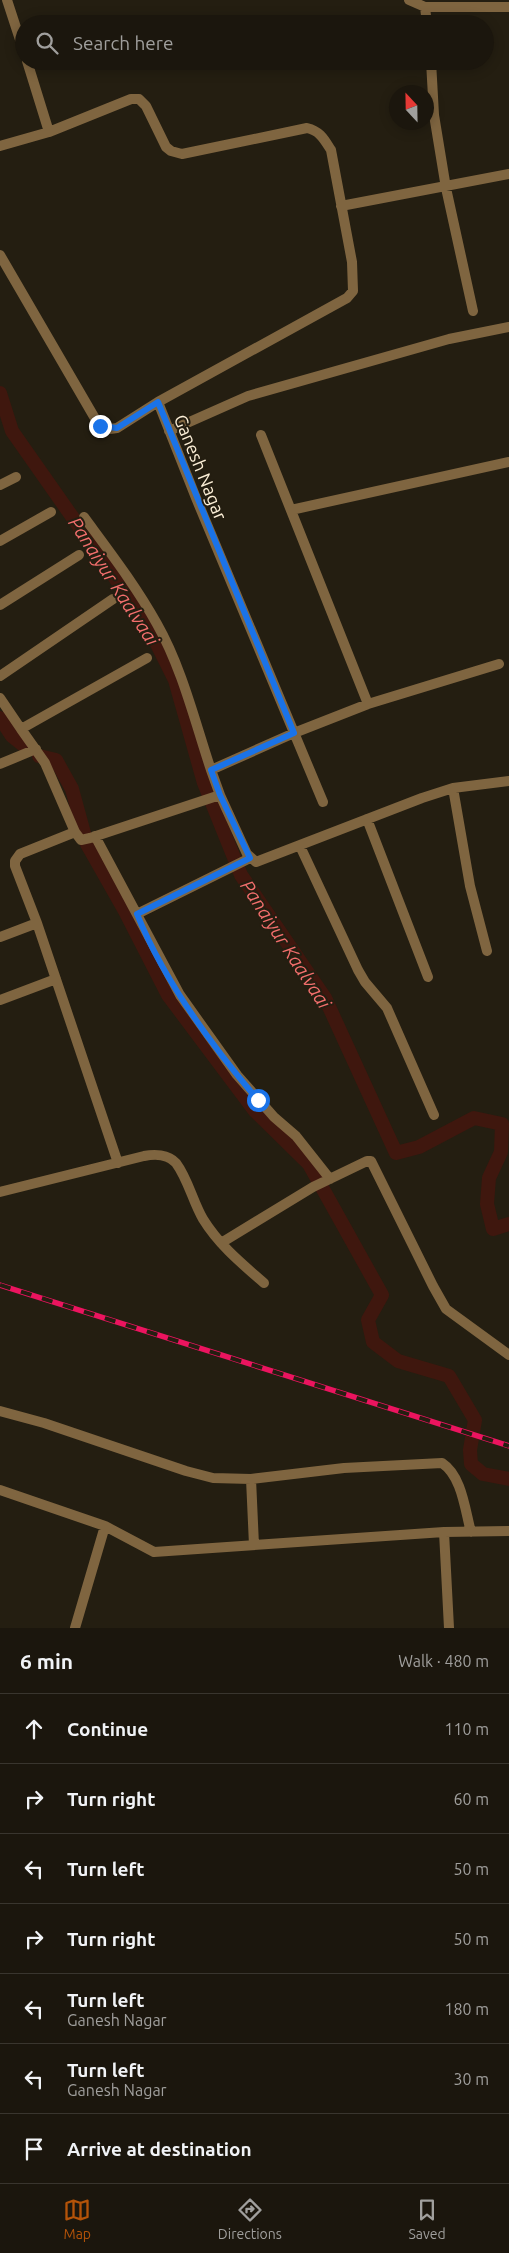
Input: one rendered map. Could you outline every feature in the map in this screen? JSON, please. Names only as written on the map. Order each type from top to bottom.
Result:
[{"type":"street","points":[[7,0],[15,24]]},
{"type":"street","points":[[409,0],[425,7],[509,7]]},
{"type":"street","points":[[425,7],[426,15]]},
{"type":"street","points":[[30,70],[49,132]]},
{"type":"street","points":[[432,70],[434,115],[446,188],[472,311]]},
{"type":"street","points":[[0,146],[49,132],[131,99],[139,99],[146,106],[166,147],[171,151],[182,154],[306,128],[315,130],[323,137],[331,150],[352,262],[353,291],[347,298],[158,402]]},
{"type":"street","points":[[341,206],[446,188],[509,174]]},
{"type":"street","name":"Ganesh Nagar","points":[[0,255],[100,426],[117,428],[158,402],[323,802]]},
{"type":"street","points":[[169,431],[248,396],[449,339],[509,327]]},
{"type":"street","points":[[262,435],[368,704]]},
{"type":"street","points":[[291,510],[509,462]]},
{"type":"street","points":[[0,485],[16,477]]},
{"type":"street","points":[[0,541],[51,512]]},
{"type":"street","points":[[84,517],[158,624],[174,660],[211,770],[217,797],[246,860]]},
{"type":"street","points":[[0,605],[79,555]]},
{"type":"street","points":[[0,676],[113,599]]},
{"type":"street","points":[[21,729],[147,658]]},
{"type":"street","points":[[211,770],[294,733],[368,704],[499,664]]},
{"type":"street","points":[[0,698],[38,751],[86,837],[137,914],[180,994],[237,1075],[274,1117],[296,1136],[329,1179]]},
{"type":"street","points":[[0,764],[38,751]]},
{"type":"street","points":[[137,914],[246,860],[263,861],[453,788],[509,781]]},
{"type":"street","points":[[453,788],[470,886],[487,951]]},
{"type":"street","points":[[118,1163],[15,861],[20,854],[86,837],[217,797]]},
{"type":"street","points":[[367,820],[428,978]]},
{"type":"street","points":[[300,846],[358,970],[387,1008],[434,1115]]},
{"type":"street","points":[[0,937],[37,924]]},
{"type":"street","points":[[0,1000],[56,979]]},
{"type":"street","points":[[0,1192],[156,1154],[175,1163],[203,1219],[233,1257],[264,1283]]},
{"type":"street","points":[[221,1243],[329,1179],[366,1161],[374,1164],[446,1309],[509,1355]]},
{"type":"street","points":[[0,1411],[44,1423],[186,1472],[213,1478],[251,1479],[344,1468],[442,1463],[449,1468],[454,1476],[471,1532]]},
{"type":"street","points":[[251,1479],[254,1545]]},
{"type":"street","points":[[0,1490],[105,1526],[154,1552],[444,1532],[509,1531]]},
{"type":"street","points":[[74,1628],[105,1526]]},
{"type":"street","points":[[444,1532],[449,1628]]},
{"type":"waterway","name":"Panaiyur Kaalvaai","points":[[0,393],[12,431],[146,622],[175,680],[204,783],[241,875],[325,998],[396,1153],[419,1147],[474,1118],[502,1124],[501,1152],[489,1178],[487,1204],[493,1229],[509,1224]]},
{"type":"waterway","points":[[0,718],[12,736],[22,744]]},
{"type":"waterway","points":[[39,756],[56,760],[72,789],[87,844],[125,911],[168,995],[255,1111],[309,1164],[382,1295],[368,1320],[373,1342],[398,1361],[449,1376],[475,1420],[470,1450],[471,1464],[483,1474],[509,1479]]},
{"type":"railway","points":[[0,1285],[509,1446]]},
{"type":"route","points":[[100,426],[110,429],[117,428],[158,402],[294,733],[211,770],[220,795],[250,858],[137,914],[180,994],[237,1075],[258,1100]]}]
